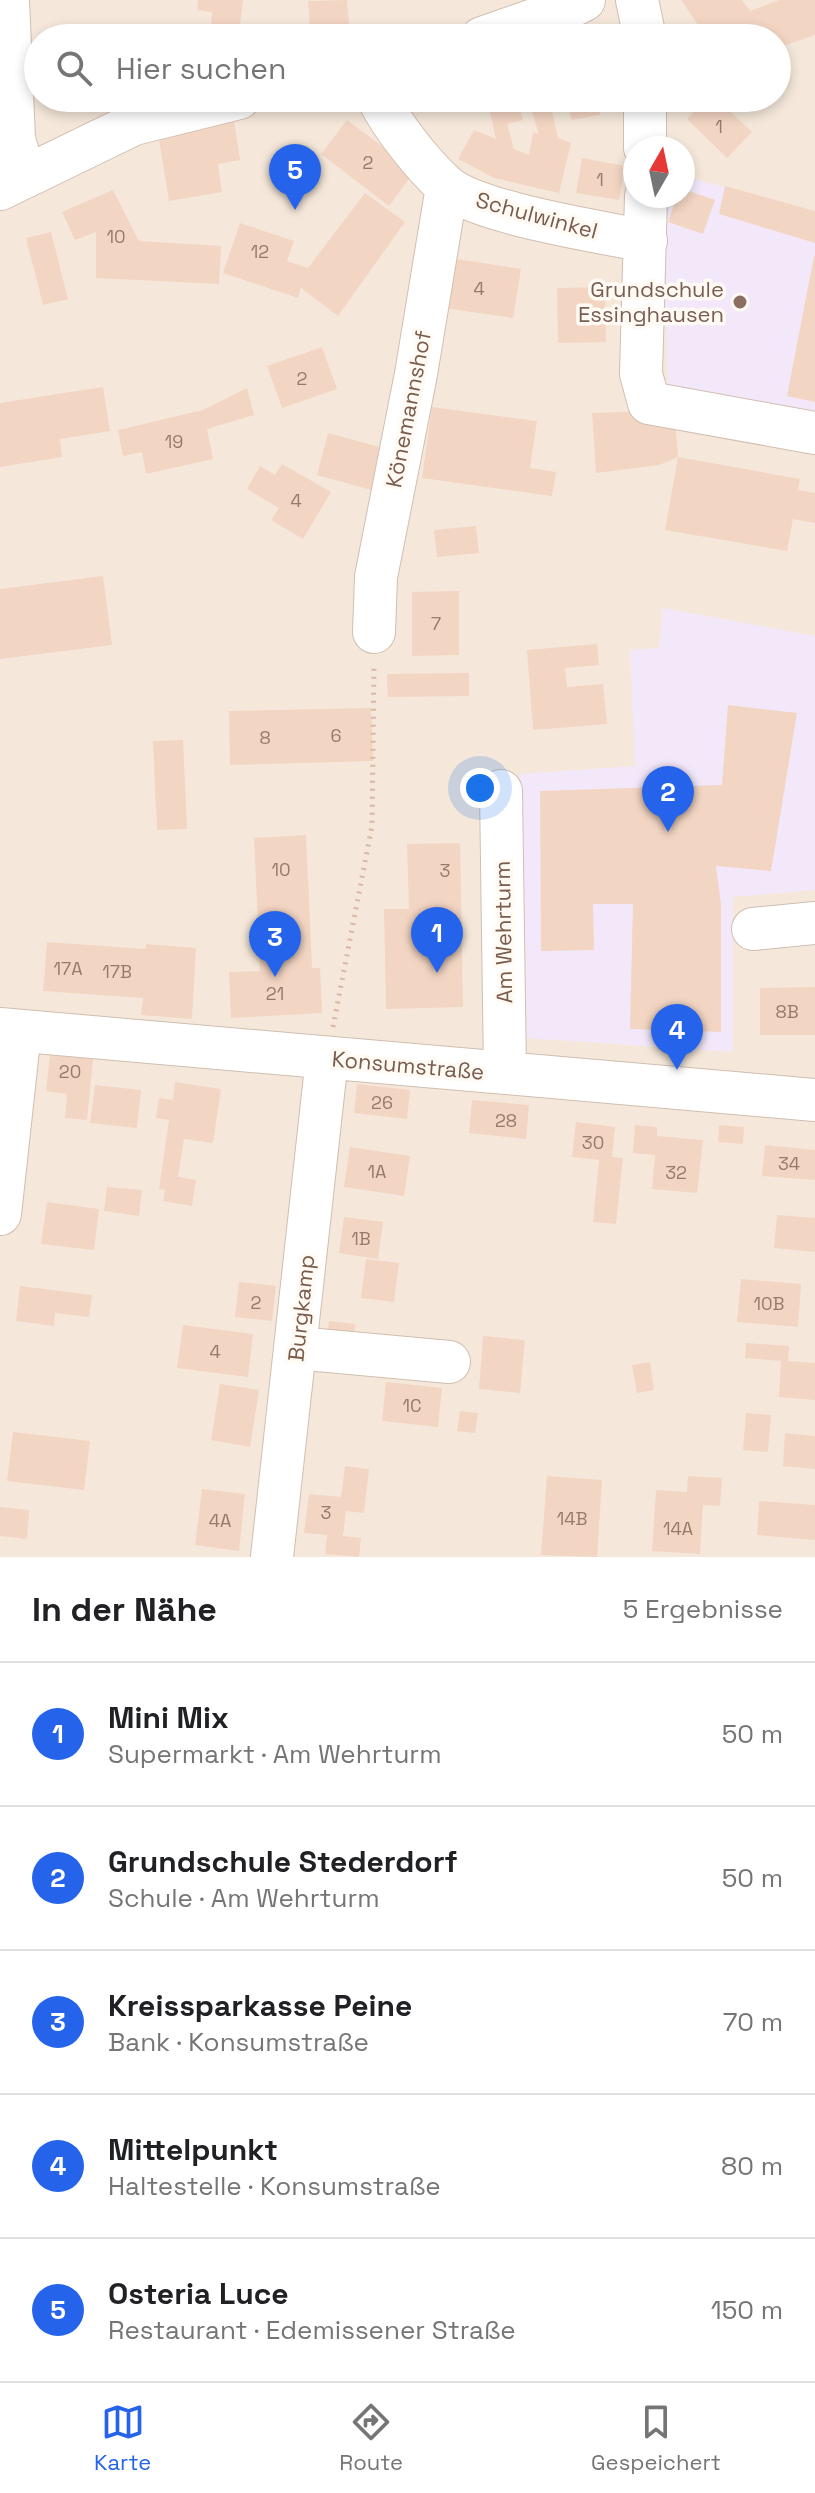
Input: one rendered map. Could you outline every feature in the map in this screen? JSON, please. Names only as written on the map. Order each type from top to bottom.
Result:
[{"type":"street","points":[[8,0],[14,139],[12,183],[134,124],[182,112]]},
{"type":"street","points":[[522,24],[584,0]]},
{"type":"street","points":[[637,0],[642,24]]},
{"type":"street","name":"Schulwinkel","points":[[385,112],[447,187],[482,203],[526,215],[646,241]]},
{"type":"street","points":[[645,112],[645,136]]},
{"type":"street","name":"Könemannshof","points":[[374,632],[376,577],[416,374],[447,187]]},
{"type":"street","points":[[646,208],[641,374],[649,403],[815,433]]},
{"type":"street","name":"Am Wehrturm","points":[[501,791],[505,1073]]},
{"type":"street","points":[[753,929],[815,923]]},
{"type":"street","points":[[0,1214],[10,1030]]},
{"type":"street","name":"Konsumstraße","points":[[10,1030],[815,1100]]},
{"type":"street","name":"Burgkamp","points":[[272,1557],[327,1058]]},
{"type":"street","points":[[296,1348],[449,1362]]},
{"type":"path","points":[[327,1058],[372,826],[374,632]]},
{"type":"shaded area","points":[[0,0],[815,0],[815,1557],[0,1557]]},
{"type":"shaded area","name":"Grundschule Essinghausen","points":[[695,179],[815,211],[815,419],[668,393],[662,208],[695,208]]},
{"type":"shaded area","points":[[663,608],[815,636],[815,890],[733,897],[733,1052],[525,1038],[520,774],[635,766],[630,650],[659,648]]},
{"type":"building","points":[[198,0],[243,0],[240,24],[211,24],[212,12],[197,10]]},
{"type":"building","points":[[347,0],[349,24],[310,24],[308,1]]},
{"type":"building","points":[[681,0],[742,0],[750,11],[779,0],[815,0],[815,35],[791,43],[791,24],[697,24]]},
{"type":"building","points":[[490,112],[520,112],[523,120],[507,124],[514,149],[529,155],[533,133],[538,134],[532,112],[552,112],[558,138],[571,143],[559,193],[494,178],[458,159],[474,130],[496,139]]},
{"type":"building","points":[[570,112],[600,112],[600,115],[571,120]]},
{"type":"building","points":[[694,112],[731,112],[752,132],[727,158],[687,119]]},
{"type":"building","points":[[234,120],[240,160],[218,164],[222,192],[169,201],[158,133]]},
{"type":"building","points":[[347,120],[415,171],[389,206],[321,154]]},
{"type":"building","points":[[582,158],[623,166],[619,200],[576,193]]},
{"type":"building","points":[[725,186],[815,211],[815,243],[719,214]]},
{"type":"building","points":[[113,190],[139,241],[221,246],[219,284],[96,278],[96,232],[75,240],[62,212]]},
{"type":"building","points":[[365,193],[405,222],[338,316],[301,288],[298,298],[223,273],[240,223],[294,241],[287,261],[308,268]]},
{"type":"building","points":[[695,193],[715,200],[703,234],[668,222],[673,208],[695,208]]},
{"type":"building","points":[[51,232],[68,299],[43,305],[26,238]]},
{"type":"building","points":[[815,256],[815,402],[787,396]]},
{"type":"building","points":[[444,257],[521,269],[513,318],[437,307]]},
{"type":"building","points":[[605,287],[606,342],[558,343],[557,288]]},
{"type":"building","points":[[322,347],[337,389],[282,408],[267,366]]},
{"type":"building","points":[[103,387],[110,431],[60,439],[62,457],[0,467],[0,403]]},
{"type":"building","points":[[247,388],[254,415],[207,429],[213,459],[146,474],[142,452],[123,456],[118,430],[203,410]]},
{"type":"building","points":[[432,407],[537,421],[530,468],[556,472],[552,496],[422,478]]},
{"type":"building","points":[[648,411],[675,420],[678,457],[659,465],[596,473],[592,413]]},
{"type":"building","points":[[328,433],[387,449],[375,491],[317,475]]},
{"type":"building","points":[[678,457],[800,479],[798,490],[815,493],[815,523],[793,519],[787,551],[665,530]]},
{"type":"building","points":[[282,464],[331,492],[303,539],[271,520],[279,508],[247,489],[260,466],[275,475]]},
{"type":"building","points":[[476,526],[479,553],[437,557],[434,530]]},
{"type":"building","points":[[103,576],[112,645],[0,659],[0,589]]},
{"type":"building","points":[[459,591],[459,655],[412,656],[412,592]]},
{"type":"building","points":[[597,644],[599,665],[565,668],[567,687],[603,684],[607,724],[533,730],[527,650]]},
{"type":"building","points":[[469,673],[469,696],[388,697],[387,674]]},
{"type":"building","points":[[728,705],[797,713],[771,871],[716,866],[721,904],[721,1032],[630,1029],[633,904],[593,904],[594,950],[541,951],[540,791],[722,785]]},
{"type":"building","points":[[371,708],[373,761],[230,765],[229,711]]},
{"type":"building","points":[[183,740],[187,829],[157,830],[153,741]]},
{"type":"building","points":[[306,835],[312,968],[320,968],[322,1013],[231,1018],[229,972],[260,971],[254,838]]},
{"type":"building","points":[[460,843],[463,1007],[386,1009],[384,909],[409,909],[407,844]]},
{"type":"building","points":[[47,942],[146,949],[146,944],[196,948],[192,1019],[141,1015],[143,998],[43,991]]},
{"type":"building","points":[[815,987],[815,1035],[760,1035],[760,988]]},
{"type":"building","points":[[51,1046],[94,1050],[87,1120],[65,1118],[67,1094],[46,1091]]},
{"type":"building","points":[[175,1082],[221,1089],[213,1143],[184,1139],[178,1177],[196,1180],[192,1206],[163,1201],[165,1190],[159,1189],[169,1120],[156,1118],[159,1098],[173,1100]]},
{"type":"building","points":[[357,1084],[410,1090],[407,1119],[354,1113]]},
{"type":"building","points":[[95,1085],[141,1090],[137,1128],[90,1123]]},
{"type":"building","points":[[472,1100],[529,1105],[526,1139],[469,1133]]},
{"type":"building","points":[[576,1122],[615,1127],[612,1157],[623,1158],[616,1224],[593,1222],[599,1160],[572,1157]]},
{"type":"building","points":[[635,1125],[657,1127],[657,1136],[703,1140],[697,1193],[652,1189],[655,1155],[633,1153]]},
{"type":"building","points":[[719,1125],[744,1127],[743,1144],[718,1142]]},
{"type":"building","points":[[765,1145],[815,1150],[815,1180],[762,1176]]},
{"type":"building","points":[[350,1147],[410,1156],[404,1196],[344,1187]]},
{"type":"building","points":[[107,1187],[142,1190],[139,1216],[104,1211]]},
{"type":"building","points":[[47,1202],[99,1209],[94,1250],[41,1244]]},
{"type":"building","points":[[777,1215],[815,1218],[815,1252],[774,1248]]},
{"type":"building","points":[[344,1217],[383,1222],[378,1259],[339,1253]]},
{"type":"building","points":[[366,1259],[399,1263],[394,1302],[361,1298]]},
{"type":"building","points":[[741,1279],[801,1284],[798,1327],[737,1322]]},
{"type":"building","points":[[239,1282],[276,1286],[272,1321],[235,1317]]},
{"type":"building","points":[[20,1286],[92,1295],[89,1317],[55,1313],[54,1326],[16,1321]]},
{"type":"building","points":[[329,1321],[355,1324],[353,1344],[326,1341]]},
{"type":"building","points":[[183,1325],[253,1334],[248,1377],[177,1368]]},
{"type":"building","points":[[483,1336],[525,1340],[520,1393],[479,1389]]},
{"type":"building","points":[[746,1343],[789,1346],[788,1361],[815,1363],[815,1400],[779,1397],[781,1361],[745,1358]]},
{"type":"building","points":[[650,1362],[654,1390],[637,1393],[632,1365]]},
{"type":"building","points":[[386,1382],[442,1388],[438,1427],[382,1421]]},
{"type":"building","points":[[220,1384],[259,1390],[250,1447],[211,1440]]},
{"type":"building","points":[[460,1411],[478,1413],[475,1433],[457,1431]]},
{"type":"building","points":[[746,1413],[771,1415],[768,1452],[743,1450]]},
{"type":"building","points":[[13,1432],[90,1441],[84,1490],[7,1481]]},
{"type":"building","points":[[785,1433],[815,1436],[815,1469],[783,1466]]},
{"type":"building","points":[[345,1466],[369,1469],[364,1513],[346,1511],[343,1536],[361,1538],[359,1557],[325,1554],[327,1535],[304,1533],[309,1494],[341,1497]]},
{"type":"building","points":[[547,1476],[602,1480],[597,1557],[541,1555]]},
{"type":"building","points":[[688,1476],[722,1478],[720,1506],[703,1505],[700,1554],[652,1551],[656,1490],[687,1492]]},
{"type":"building","points":[[202,1489],[245,1494],[239,1551],[195,1545]]},
{"type":"building","points":[[759,1501],[815,1505],[815,1540],[757,1535]]},
{"type":"building","points":[[0,1507],[29,1510],[27,1539],[0,1536]]},
{"type":"place","name":"Osteria Luce","points":[[295,210]]},
{"type":"place","name":"Grundschule Essinghausen","points":[[740,302]]},
{"type":"place","name":"Grundschule Stederdorf","points":[[668,832]]},
{"type":"place","name":"Mini Mix","points":[[437,973]]},
{"type":"place","name":"Kreissparkasse Peine","points":[[275,977]]},
{"type":"place","name":"Mittelpunkt","points":[[677,1070]]}]
